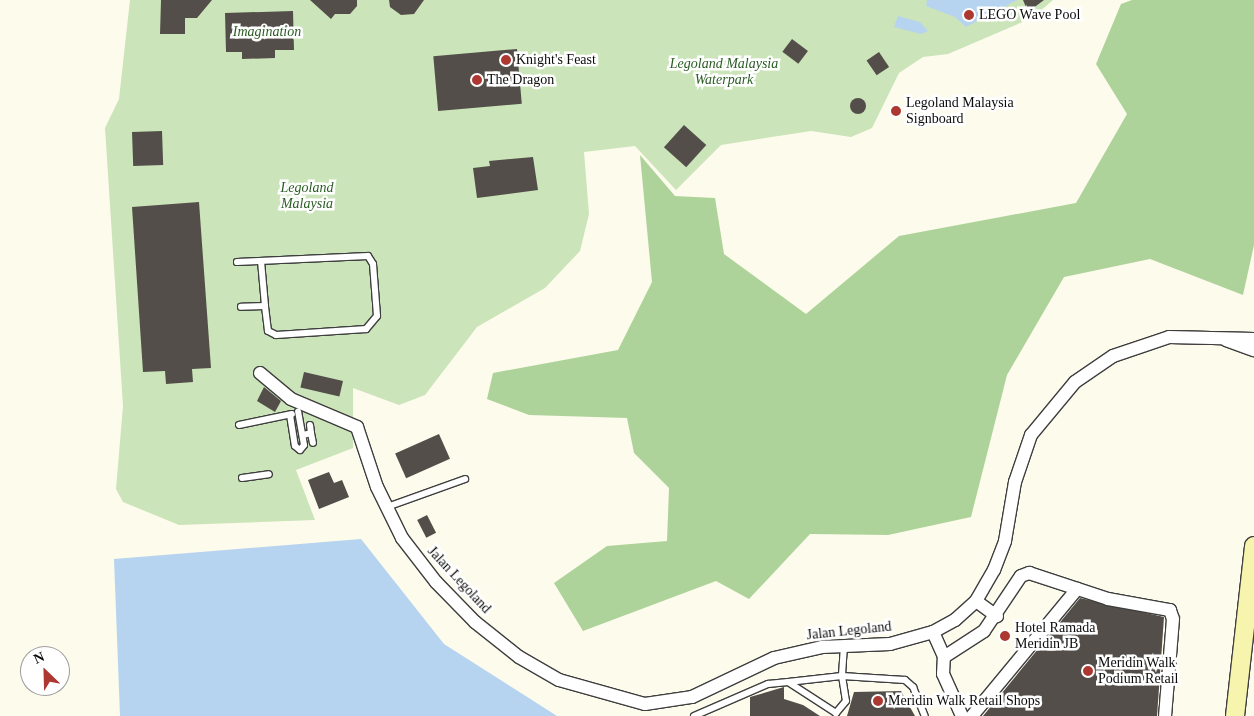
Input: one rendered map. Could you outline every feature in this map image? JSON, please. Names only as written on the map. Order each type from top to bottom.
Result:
[{"type":"main road","points":[[1235,716],[1254,546]]},
{"type":"street","name":"Jalan Legoland","points":[[302,410],[349,421],[362,437],[387,507],[402,538],[436,582],[475,622],[519,657],[559,680],[645,704],[692,698],[774,658],[844,646],[890,644],[933,632],[955,620],[976,601],[994,570],[1005,541],[1021,458],[1031,435],[1060,397],[1093,367],[1139,345],[1169,337],[1254,339]]},
{"type":"street","name":"Jalan Legoland","points":[[1219,338],[1254,350]]},
{"type":"street","points":[[260,373],[302,410]]},
{"type":"street","points":[[944,657],[984,631],[1025,574],[1077,590],[1170,610],[1173,619],[1165,716]]},
{"type":"street","points":[[972,716],[1077,590]]},
{"type":"street","points":[[976,601],[996,616]]},
{"type":"street","points":[[933,632],[944,657],[943,674],[962,716]]},
{"type":"lane","points":[[237,262],[368,256],[373,264],[378,316],[366,329],[276,335],[268,331],[262,261]]},
{"type":"lane","points":[[241,307],[266,306]]},
{"type":"lane","points":[[239,425],[290,415],[302,410],[302,448],[297,450],[290,415]]},
{"type":"lane","points":[[310,425],[313,443]]},
{"type":"lane","points":[[303,435],[311,433]]},
{"type":"lane","points":[[242,478],[269,474]]},
{"type":"lane","points":[[387,507],[465,479]]},
{"type":"lane","points":[[788,682],[836,713],[846,701],[842,676],[844,646]]},
{"type":"lane","points":[[694,716],[768,684],[842,676],[909,682],[925,716]]},
{"type":"green space","name":"Legoland Malaysia","points":[[130,0],[1053,0],[1032,18],[948,54],[923,57],[899,73],[872,128],[851,137],[811,131],[721,145],[676,190],[635,146],[584,152],[589,214],[580,251],[545,288],[477,327],[425,395],[399,405],[353,388],[353,448],[296,470],[315,520],[179,525],[123,502],[116,489],[123,406],[105,128],[119,99]]},
{"type":"green space","points":[[1132,0],[1254,0],[1254,245],[1243,295],[1150,259],[1064,277],[1007,375],[971,517],[888,535],[810,534],[749,599],[716,581],[583,631],[554,583],[607,546],[667,541],[669,488],[634,453],[627,418],[529,415],[487,399],[493,373],[618,350],[652,282],[640,155],[675,196],[715,198],[724,254],[806,314],[899,236],[1076,203],[1127,114],[1096,64],[1121,4]]},
{"type":"water","name":"LEGO Wave Pool","points":[[927,0],[1017,0],[966,27],[955,17],[926,6]]},
{"type":"water","points":[[898,16],[920,22],[928,31],[921,34],[894,27]]},
{"type":"water","points":[[361,539],[444,644],[557,716],[120,716],[114,559]]},
{"type":"building","points":[[161,0],[212,0],[197,18],[185,18],[185,34],[160,34]]},
{"type":"building","points":[[310,0],[357,0],[357,6],[350,14],[335,14],[331,19]]},
{"type":"building","points":[[389,0],[424,0],[414,14],[401,15],[390,7]]},
{"type":"building","points":[[1023,0],[1044,0],[1028,12]]},
{"type":"building","points":[[293,11],[294,50],[275,50],[275,58],[242,59],[242,52],[226,52],[225,13]]},
{"type":"building","points":[[792,39],[808,51],[798,64],[782,52]]},
{"type":"building","name":"The Dragon","points":[[517,49],[522,104],[438,111],[433,56]]},
{"type":"building","points":[[879,52],[889,67],[877,75],[867,60]]},
{"type":"building","points":[[858,98],[864,100],[866,106],[864,112],[858,114],[852,112],[850,106],[852,100]]},
{"type":"building","points":[[684,125],[706,145],[686,167],[664,147]]},
{"type":"building","points":[[162,131],[163,165],[133,166],[132,132]]},
{"type":"building","points":[[533,157],[538,190],[477,198],[473,168],[490,166],[489,161]]},
{"type":"building","points":[[199,202],[211,368],[192,369],[193,382],[166,384],[165,371],[143,372],[132,207]]},
{"type":"building","points":[[304,372],[343,381],[339,397],[300,388]]},
{"type":"building","points":[[264,387],[281,401],[275,412],[257,401]]},
{"type":"building","points":[[439,434],[450,459],[406,478],[395,454]]},
{"type":"building","points":[[329,472],[334,483],[342,480],[349,497],[319,509],[308,480]]},
{"type":"building","points":[[427,515],[436,533],[426,538],[417,520]]},
{"type":"building","name":"Meridin Walk Podium Retail","points":[[1080,598],[1164,617],[1157,716],[983,716]]},
{"type":"building","points":[[784,687],[784,699],[803,705],[820,716],[750,716],[750,697]]},
{"type":"building","name":"Meridin Walk Retail Shops","points":[[901,691],[915,716],[847,716],[854,692]]},
{"type":"place","name":"LEGO Wave Pool","points":[[969,15]]},
{"type":"place","name":"Knight's Feast","points":[[506,60]]},
{"type":"place","name":"The Dragon","points":[[477,80]]},
{"type":"place","name":"Legoland Malaysia Signboard","points":[[896,111]]},
{"type":"place","name":"Hotel Ramada Meridin JB","points":[[1005,636]]},
{"type":"place","name":"Meridin Walk Podium Retail","points":[[1088,671]]},
{"type":"place","name":"Meridin Walk Retail Shops","points":[[878,701]]},
{"type":"park label","name":"Imagination","points":[[267,32]]},
{"type":"park label","name":"Legoland Malaysia Waterpark","points":[[724,72]]}]
